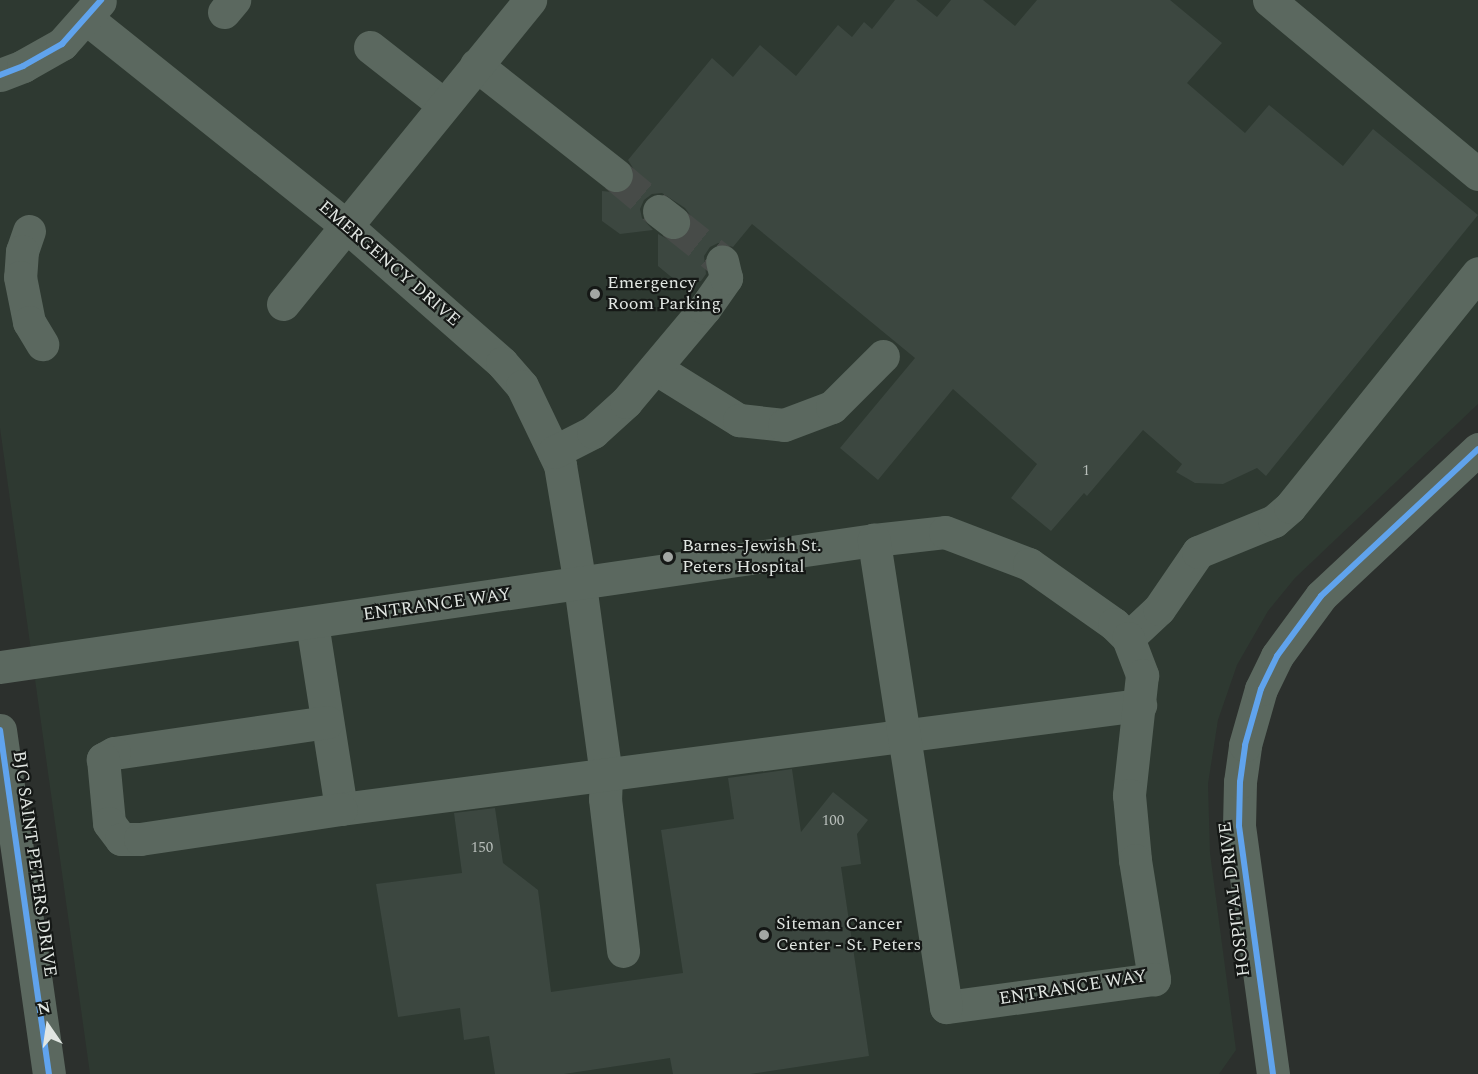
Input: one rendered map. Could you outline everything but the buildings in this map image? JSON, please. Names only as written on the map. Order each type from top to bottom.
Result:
[{"type":"street","points":[[283,304],[530,0]]},
{"type":"street","points":[[1269,0],[1478,174]]},
{"type":"street","points":[[0,75],[23,66],[62,44],[94,9]]},
{"type":"street","name":"EMERGENCY DRIVE","points":[[94,9],[502,363],[522,386],[560,465],[580,585],[606,774],[605,798],[622,951]]},
{"type":"street","points":[[370,46],[444,105]]},
{"type":"street","points":[[476,65],[616,175]]},
{"type":"street","points":[[29,231],[22,251],[20,278],[29,322],[42,344]]},
{"type":"street","points":[[554,452],[593,432],[626,402],[726,278],[722,261]]},
{"type":"street","points":[[1128,638],[1160,609],[1198,552],[1274,521],[1290,507],[1478,273]]},
{"type":"street","points":[[655,368],[739,420],[784,425],[832,407],[883,356]]},
{"type":"street","name":"HOSPITAL DRIVE","points":[[1273,1074],[1239,826],[1240,782],[1245,745],[1261,689],[1277,656],[1320,596],[1478,449]]},
{"type":"street","name":"ENTRANCE WAY","points":[[0,667],[580,585],[874,540],[945,532],[1029,564],[1114,624],[1128,638],[1142,675],[1129,795],[1134,861],[1154,979],[945,1007],[874,540]]},
{"type":"street","points":[[312,623],[340,809]]},
{"type":"street","points":[[327,722],[114,753],[103,759],[109,823],[121,839],[140,839],[340,809],[1140,705]]},
{"type":"street","name":"BJC SAINT PETERS DRIVE","points":[[0,730],[49,1074]]},
{"type":"shaded area","name":"Barnes-Jewish St. Peters Hospital","points":[[0,0],[1478,0],[1478,404],[1295,578],[1268,611],[1237,665],[1218,720],[1208,784],[1210,853],[1236,1050],[1219,1074],[90,1074],[0,428]]},
{"type":"tunnel","points":[[616,175],[659,211]]},
{"type":"tunnel","points":[[673,222],[722,261]]},
{"type":"cycle path","points":[[0,75],[23,66],[62,44],[101,0]]},
{"type":"cycle path","points":[[1273,1074],[1239,826],[1240,782],[1245,745],[1261,689],[1277,656],[1321,596],[1478,449]]},
{"type":"cycle path","points":[[0,730],[49,1074]]},
{"type":"place","name":"Emergency Room Parking","points":[[595,294]]},
{"type":"place","name":"Barnes-Jewish St. Peters Hospital","points":[[668,557]]},
{"type":"place","name":"Siteman Cancer Center - St. Peters","points":[[764,935]]}]
